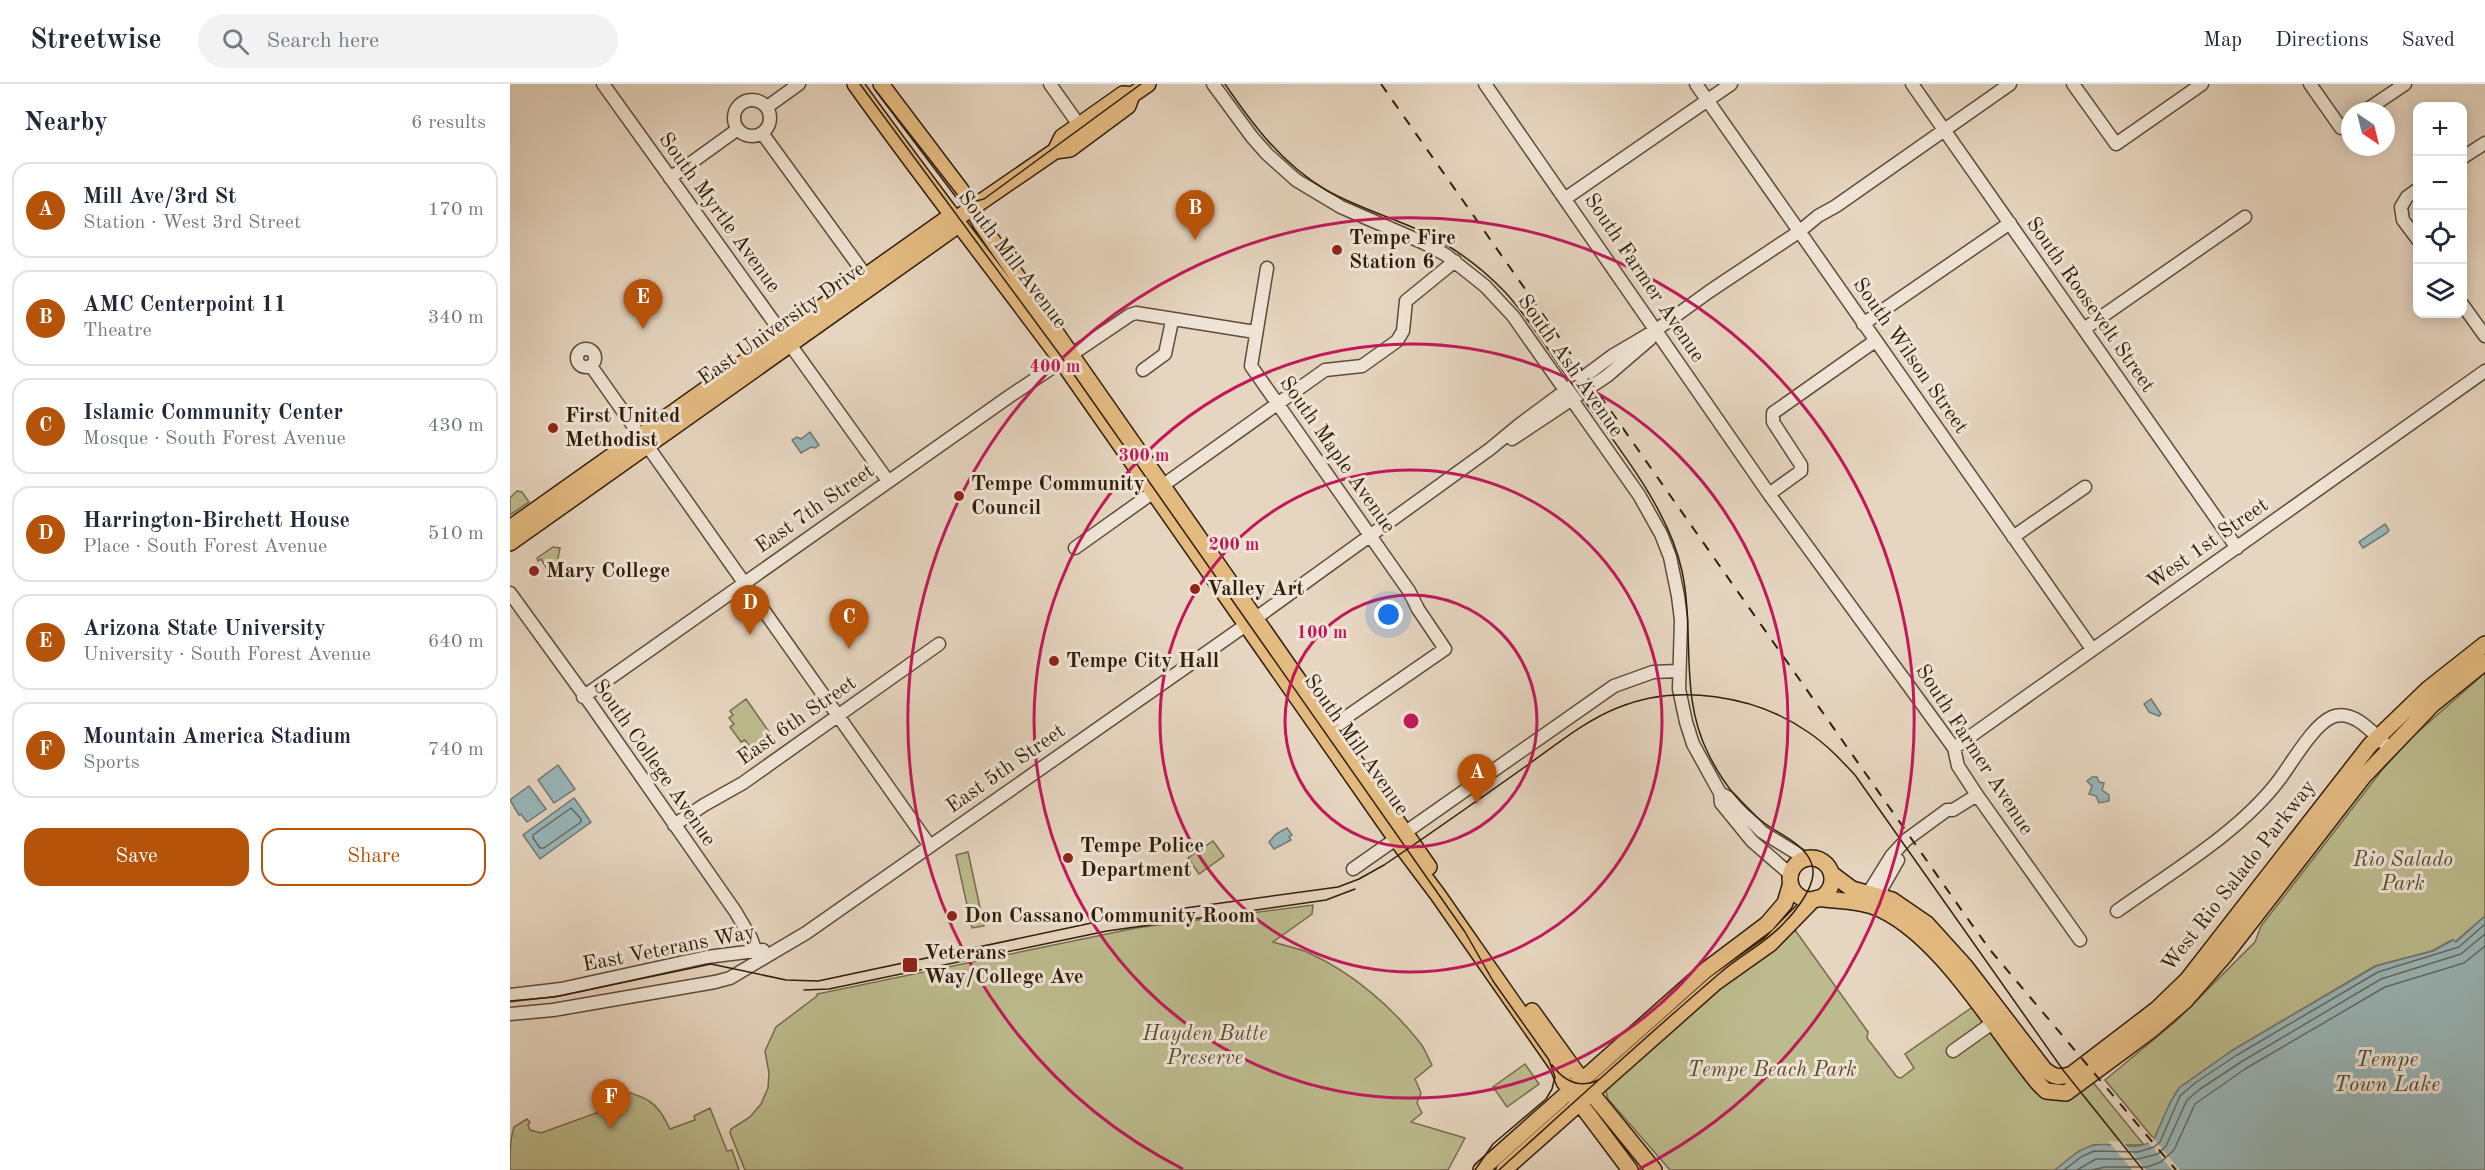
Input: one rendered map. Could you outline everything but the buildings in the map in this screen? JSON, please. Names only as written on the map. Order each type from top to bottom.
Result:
[{"type":"main road","name":"South Mill Avenue","points":[[855,84],[1002,284],[1066,357]]},
{"type":"main road","name":"South Mill Avenue","points":[[881,84],[940,161],[1066,357],[1251,621],[1332,726],[1400,836]]},
{"type":"main road","points":[[1054,151],[1070,149],[1128,106],[1132,95],[1148,84]]},
{"type":"main road","points":[[1054,151],[1062,137],[1122,94],[1132,95]]},
{"type":"main road","name":"East University Drive","points":[[786,340],[866,276],[946,219],[956,219],[1054,151]]},
{"type":"main road","name":"East University Drive","points":[[510,528],[644,440],[786,340],[953,229],[956,219]]},
{"type":"main road","name":"East University Drive","points":[[510,543],[644,440]]},
{"type":"main road","name":"South Mill Avenue","points":[[1251,621],[1306,711],[1400,836],[1581,1091],[1630,1170]]},
{"type":"main road","name":"West Rio Salado Parkway","points":[[1832,874],[1847,886],[1874,894],[1905,908],[1940,936],[2038,1083],[2046,1091],[2066,1093],[2079,1086],[2150,1031],[2199,985],[2237,941],[2383,743],[2428,689],[2485,644]]},
{"type":"main road","name":"West Rio Salado Parkway","points":[[2383,743],[2485,662]]},
{"type":"main road","points":[[1306,711],[1315,714],[1325,728],[1332,726]]},
{"type":"main road","points":[[1481,1170],[1581,1091],[1664,1029],[1715,983],[1785,935],[1830,889],[1832,874],[1829,867],[1821,860],[1806,859],[1796,865],[1785,903],[1774,918],[1693,983],[1581,1091],[1504,1170]]},
{"type":"main road","points":[[1790,880],[1803,897],[1820,899]]},
{"type":"main road","name":"West Rio Salado Parkway","points":[[1820,899],[1850,901],[1873,906],[1886,912],[1921,937],[1998,1020]]},
{"type":"main road","points":[[1664,1029],[1667,1015],[1693,991],[1693,983]]},
{"type":"main road","name":"South Mill Avenue","points":[[1581,1091],[1654,1170]]},
{"type":"street","name":"South Myrtle Avenue","points":[[603,84],[888,482]]},
{"type":"street","points":[[767,107],[799,84]]},
{"type":"street","points":[[1050,84],[1079,125]]},
{"type":"street","name":"South Ash Avenue","points":[[1213,84],[1252,137],[1296,180],[1323,198],[1424,243],[1455,261],[1498,298],[1639,495],[1661,534],[1670,557],[1678,596],[1681,620],[1678,671],[1681,700],[1688,730],[1701,762],[1720,793],[1721,803],[1752,841],[1790,880]]},
{"type":"street","name":"South Farmer Avenue","points":[[1485,84],[1769,494],[1954,748],[1958,766],[1977,795],[2080,940]]},
{"type":"street","name":"South Wilson Street","points":[[1695,84],[2092,649]]},
{"type":"street","points":[[1566,198],[1731,84]]},
{"type":"street","name":"South Roosevelt Street","points":[[1912,84],[2237,548]]},
{"type":"street","name":"East 5th Street","points":[[775,949],[814,928],[1251,621],[1490,449],[1507,442],[1568,396],[1612,356],[1713,295],[1734,276],[1820,220],[1836,206],[2010,84]]},
{"type":"street","points":[[2073,84],[2116,144],[2202,84]]},
{"type":"street","points":[[2310,84],[2341,119]]},
{"type":"street","points":[[2379,102],[2404,84]]},
{"type":"street","points":[[758,100],[767,107],[769,124],[762,133],[752,136],[738,129],[734,118],[737,107],[741,103],[758,100]]},
{"type":"street","points":[[670,178],[738,129]]},
{"type":"street","points":[[762,133],[866,276]]},
{"type":"street","points":[[2466,156],[2485,143]]},
{"type":"street","points":[[2413,193],[2407,197],[2401,207],[2403,220],[2413,233]]},
{"type":"street","points":[[2084,329],[2244,217]]},
{"type":"street","points":[[1863,324],[2010,223]]},
{"type":"street","points":[[1075,548],[1325,370],[1362,366],[1397,342],[1402,331],[1406,301],[1455,261]]},
{"type":"street","name":"South Maple Avenue","points":[[1267,267],[1251,366],[1409,591],[1418,609],[1445,649],[1332,726]]},
{"type":"street","points":[[2467,310],[2485,336]]},
{"type":"street","name":"East 7th Street","points":[[583,697],[1066,357],[1130,315],[1136,313],[1172,321],[1255,332]]},
{"type":"street","points":[[1143,370],[1165,354],[1172,321]]},
{"type":"street","points":[[1769,494],[1801,471],[1801,465],[1773,422],[1773,413],[1875,340]]},
{"type":"street","points":[[591,366],[930,846]]},
{"type":"street","name":"West 1st Street","points":[[1954,748],[2485,371]]},
{"type":"street","points":[[2013,537],[2085,487]]},
{"type":"street","name":"South College Avenue","points":[[510,593],[747,929],[758,955]]},
{"type":"street","name":"East 6th Street","points":[[674,825],[743,783],[939,644]]},
{"type":"street","points":[[1353,868],[1614,686],[1653,672],[1678,671]]},
{"type":"street","points":[[2117,911],[2238,824],[2267,795],[2307,742],[2328,719],[2337,716],[2354,719],[2383,743]]},
{"type":"street","name":"South Ash Avenue","points":[[1720,793],[1729,798],[1762,832],[1806,859]]},
{"type":"street","points":[[1850,901],[1854,898],[1871,901],[1892,855],[1903,843],[1947,810],[1953,810],[1977,795]]},
{"type":"street","name":"East Veterans Way","points":[[510,995],[561,989],[707,957],[758,955],[775,949]]},
{"type":"street","name":"East Veterans Way","points":[[510,1014],[540,1012],[633,994],[706,984],[730,978],[758,955]]},
{"type":"street","points":[[1953,1051],[1998,1020]]},
{"type":"green space","points":[[517,491],[522,492],[529,502],[510,515],[510,498]]},
{"type":"green space","points":[[553,547],[560,548],[555,574],[552,577],[541,559],[538,561],[537,558]]},
{"type":"green space","name":"Rio Salado Park","points":[[2485,673],[2485,916],[2455,942],[2452,940],[2432,951],[2375,966],[2233,1050],[2179,1088],[2154,1139],[2105,1080],[2175,1022],[2255,942],[2261,926],[2382,770],[2411,738]]},
{"type":"green space","points":[[746,699],[772,736],[752,750],[745,740],[741,742],[730,727],[734,724],[729,718],[733,715],[730,711]]},
{"type":"green space","points":[[1213,841],[1224,856],[1199,874],[1188,858]]},
{"type":"green space","points":[[968,852],[984,926],[972,928],[956,855]]},
{"type":"green space","name":"Hayden Butte Preserve","points":[[1313,905],[1312,914],[1273,942],[1309,953],[1341,970],[1384,1004],[1421,1044],[1432,1065],[1415,1079],[1421,1093],[1417,1103],[1422,1113],[1411,1122],[1465,1138],[1448,1170],[745,1170],[730,1133],[731,1129],[750,1117],[761,1104],[768,1088],[769,1073],[765,1051],[776,1027],[817,994],[1136,928]]},
{"type":"green space","name":"Tempe Beach Park","points":[[1795,930],[1868,1032],[1867,1038],[1897,1077],[1901,1078],[1914,1068],[1905,1054],[1974,1006],[2037,1089],[2092,1081],[2144,1145],[2093,1145],[2078,1152],[2055,1170],[1670,1170],[1608,1099],[1605,1088],[1715,988]]},
{"type":"green space","points":[[1525,1064],[1539,1084],[1507,1107],[1493,1087]]},
{"type":"green space","points":[[618,1087],[653,1104],[670,1129],[695,1120],[694,1116],[710,1108],[727,1151],[732,1150],[739,1170],[510,1170],[514,1127],[527,1119],[530,1122],[528,1125],[530,1130],[541,1133],[602,1111],[609,1101],[604,1091],[606,1088]]},
{"type":"water","points":[[810,432],[819,445],[801,453],[792,440],[797,437],[801,439]]},
{"type":"water","points":[[2385,524],[2389,530],[2387,533],[2363,548],[2359,542]]},
{"type":"water","points":[[2151,699],[2161,714],[2159,716],[2149,712],[2144,704]]},
{"type":"water","points":[[558,765],[575,789],[554,803],[538,780]]},
{"type":"water","points":[[2092,777],[2097,777],[2099,782],[2104,783],[2102,790],[2109,795],[2109,801],[2099,803],[2096,796],[2089,794],[2092,786],[2087,781]]},
{"type":"water","points":[[529,786],[546,809],[527,822],[521,814],[519,815],[510,800]]},
{"type":"water","points":[[574,798],[591,822],[540,859],[523,835]]},
{"type":"water","points":[[1287,828],[1292,835],[1289,837],[1291,840],[1274,849],[1269,842],[1276,834]]},
{"type":"water","name":"Tempe Town Lake","points":[[2485,916],[2485,1170],[2055,1170],[2074,1155],[2095,1145],[2133,1146],[2148,1143],[2154,1139],[2179,1088],[2233,1050],[2376,966],[2433,951],[2453,940],[2456,942]]},
{"type":"pier","points":[[2152,1137],[2180,1170],[2172,1170],[2147,1141]]},
{"type":"pier","points":[[2108,1141],[2123,1142],[2146,1170],[2132,1170]]},
{"type":"tram line","points":[[860,84],[1063,359],[1465,932],[1493,981],[1549,1060],[1555,1077],[1546,1099],[1493,1144],[1475,1170]]},
{"type":"tram line","points":[[876,91],[959,197],[968,203],[984,199],[1141,84]]},
{"type":"tram line","points":[[1225,84],[1270,143],[1310,180],[1337,196],[1444,243],[1486,274],[1523,313],[1636,472],[1664,521],[1675,546],[1686,594],[1690,686],[1694,709],[1699,731],[1713,763],[1731,791],[1746,807],[1763,822],[1800,847],[1812,866],[1812,880],[1804,897],[1777,930],[1692,997],[1499,1170]]},
{"type":"tram line","points":[[510,1001],[554,997],[711,964],[786,980],[818,981],[1120,917],[1338,887],[1359,879],[1384,865],[1572,733],[1605,713],[1640,700],[1665,696],[1715,697],[1764,709],[1787,719],[1821,742],[1855,775],[2063,1070],[2143,1170]]},
{"type":"tram line","points":[[804,990],[829,989],[1107,931],[1326,900],[1355,889]]},
{"type":"tram line","points":[[1552,1065],[1572,1082],[1584,1084],[1598,1080]]},
{"type":"railway","points":[[1381,84],[1991,951],[2176,1170]]},
{"type":"place","name":"AMC Centerpoint 11","points":[[1195,240]]},
{"type":"place","name":"Tempe Fire Station 6","points":[[1337,250]]},
{"type":"place","name":"Arizona State University","points":[[643,329]]},
{"type":"place","name":"First United Methodist","points":[[553,428]]},
{"type":"place","name":"Tempe Community Council","points":[[959,496]]},
{"type":"place","name":"Mary College","points":[[534,571]]},
{"type":"place","name":"Valley Art","points":[[1195,589]]},
{"type":"place","name":"Harrington-Birchett House","points":[[750,635]]},
{"type":"place","name":"Islamic Community Center","points":[[849,649]]},
{"type":"place","name":"Tempe City Hall","points":[[1054,661]]},
{"type":"place","name":"Mill Ave/3rd St","points":[[1477,804]]},
{"type":"place","name":"Tempe Police Department","points":[[1068,858]]},
{"type":"place","name":"Don Cassano Community Room","points":[[952,916]]},
{"type":"place","name":"Veterans Way/College Ave","points":[[910,965]]},
{"type":"place","name":"Mountain America Stadium","points":[[611,1129]]}]
